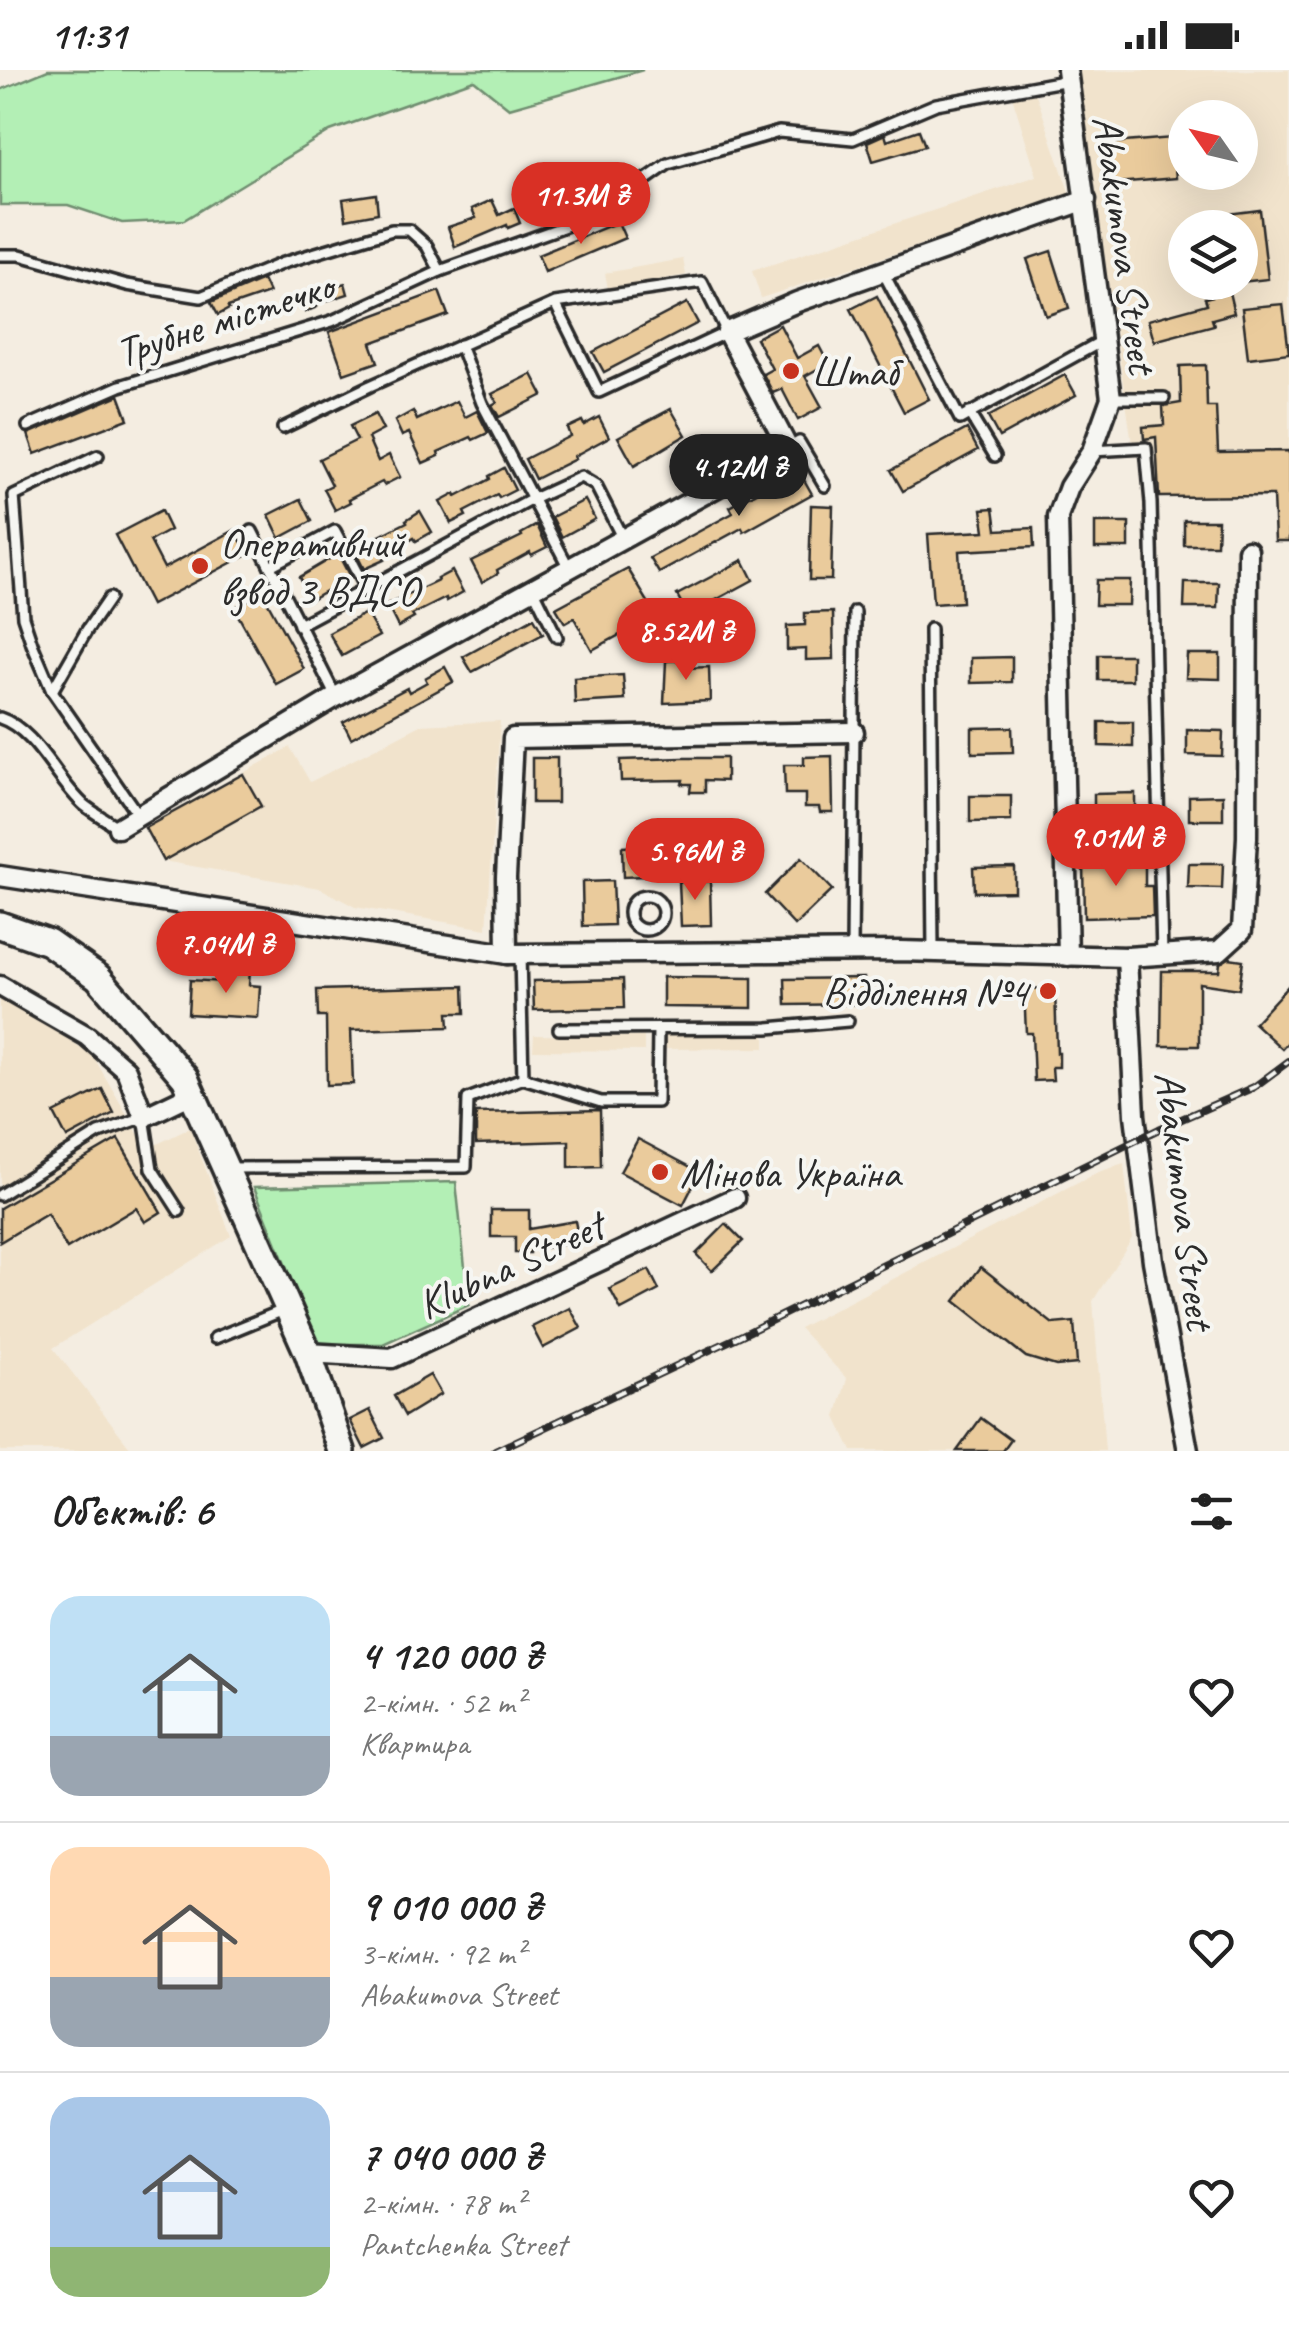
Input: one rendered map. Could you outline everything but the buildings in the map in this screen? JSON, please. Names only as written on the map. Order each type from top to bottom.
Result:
[{"type":"street","name":"Abakumova Street","points":[[1068,75],[1111,398],[1092,451],[1069,488],[1058,517],[1068,956]]},
{"type":"street","points":[[118,828],[336,697],[788,448],[727,332],[797,302],[1086,200]]},
{"type":"street","points":[[0,876],[514,954],[933,952],[1127,958],[1219,951],[1242,930],[1248,550]]},
{"type":"street","points":[[514,954],[506,877],[513,738],[854,732]]},
{"type":"street","points":[[0,925],[48,942],[98,977],[185,1078],[308,1353],[342,1451]]},
{"type":"street","name":"Abakumova Street","points":[[1127,958],[1134,1115],[1154,1261],[1188,1451]]},
{"type":"street","points":[[0,986],[87,1036],[126,1070],[144,1117],[192,1094]]},
{"type":"street","name":"Klubna Street","points":[[308,1353],[392,1358],[734,1198]]},
{"type":"lane","name":"Трубне містечко","points":[[28,426],[120,386],[332,321],[440,271],[596,215],[668,164],[779,132],[853,138],[936,104],[1068,75]]},
{"type":"lane","name":"Трубне містечко","points":[[0,255],[20,255],[127,284],[201,296],[282,263],[392,230],[410,230],[427,246],[440,271]]},
{"type":"lane","points":[[883,272],[960,418],[1104,340]]},
{"type":"lane","points":[[283,428],[554,303],[702,282],[727,332],[599,392],[554,303]]},
{"type":"lane","points":[[460,345],[482,403],[569,568]]},
{"type":"lane","points":[[1111,398],[1164,398]]},
{"type":"lane","points":[[970,414],[995,456]]},
{"type":"lane","points":[[788,448],[799,442],[825,486]]},
{"type":"lane","points":[[1092,451],[1146,448],[1162,955]]},
{"type":"lane","points":[[98,456],[14,496],[22,617],[52,690],[138,815]]},
{"type":"lane","points":[[299,625],[581,477],[596,486],[623,539]]},
{"type":"lane","points":[[252,531],[336,697]]},
{"type":"lane","points":[[270,566],[335,531],[366,590]]},
{"type":"lane","points":[[533,588],[557,637]]},
{"type":"lane","points":[[52,690],[109,598]]},
{"type":"lane","points":[[852,952],[854,612]]},
{"type":"lane","points":[[930,629],[933,952]]},
{"type":"lane","points":[[0,718],[12,722],[83,804],[118,828]]},
{"type":"lane","points":[[638,896],[650,896],[660,902],[664,914],[658,925],[647,930],[635,927],[628,918],[629,905],[638,896]]},
{"type":"lane","points":[[647,930],[649,953]]},
{"type":"lane","points":[[514,954],[523,1078]]},
{"type":"lane","points":[[559,1028],[768,1028],[848,1022]]},
{"type":"lane","points":[[226,1168],[466,1167],[468,1099],[523,1078],[602,1102],[658,1102],[658,1028]]},
{"type":"lane","points":[[0,1196],[99,1133],[144,1117],[152,1169],[179,1211]]},
{"type":"lane","points":[[214,1338],[288,1308]]},
{"type":"shaded area","points":[[1289,70],[1289,450],[1133,450],[1077,71]]},
{"type":"shaded area","points":[[1034,88],[1070,195],[761,298],[752,271],[1037,176],[1012,96]]},
{"type":"shaded area","points":[[683,259],[686,275],[608,289],[605,273]]},
{"type":"shaded area","points":[[500,721],[487,929],[355,907],[320,888],[163,861],[145,828],[290,747],[310,782],[421,725]]},
{"type":"shaded area","points":[[0,997],[93,1056],[147,1149],[190,1128],[231,1236],[53,1348],[133,1451],[0,1451]]},
{"type":"shaded area","points":[[765,1034],[765,1048],[664,1049],[664,1036]]},
{"type":"shaded area","points":[[534,1035],[644,1037],[644,1051],[533,1050]]},
{"type":"shaded area","points":[[1124,1164],[1132,1238],[1093,1301],[1105,1451],[852,1451],[836,1417],[847,1379],[799,1328],[1101,1171]]},
{"type":"green space","points":[[48,70],[643,70],[509,108],[474,80],[330,131],[184,220],[122,223],[68,205],[0,205],[0,90]]},
{"type":"green space","points":[[456,1182],[469,1305],[383,1344],[317,1344],[254,1187]]},
{"type":"railway","points":[[495,1451],[742,1335],[1159,1129],[1254,1087],[1289,1061]]},
{"type":"place","name":"Штаб","points":[[791,371]]},
{"type":"place","name":"Оперативний взвод 3 ВДСО","points":[[200,566]]},
{"type":"place","name":"Відділення №4","points":[[1048,991]]},
{"type":"place","name":"Мінова Україна","points":[[660,1172]]}]
